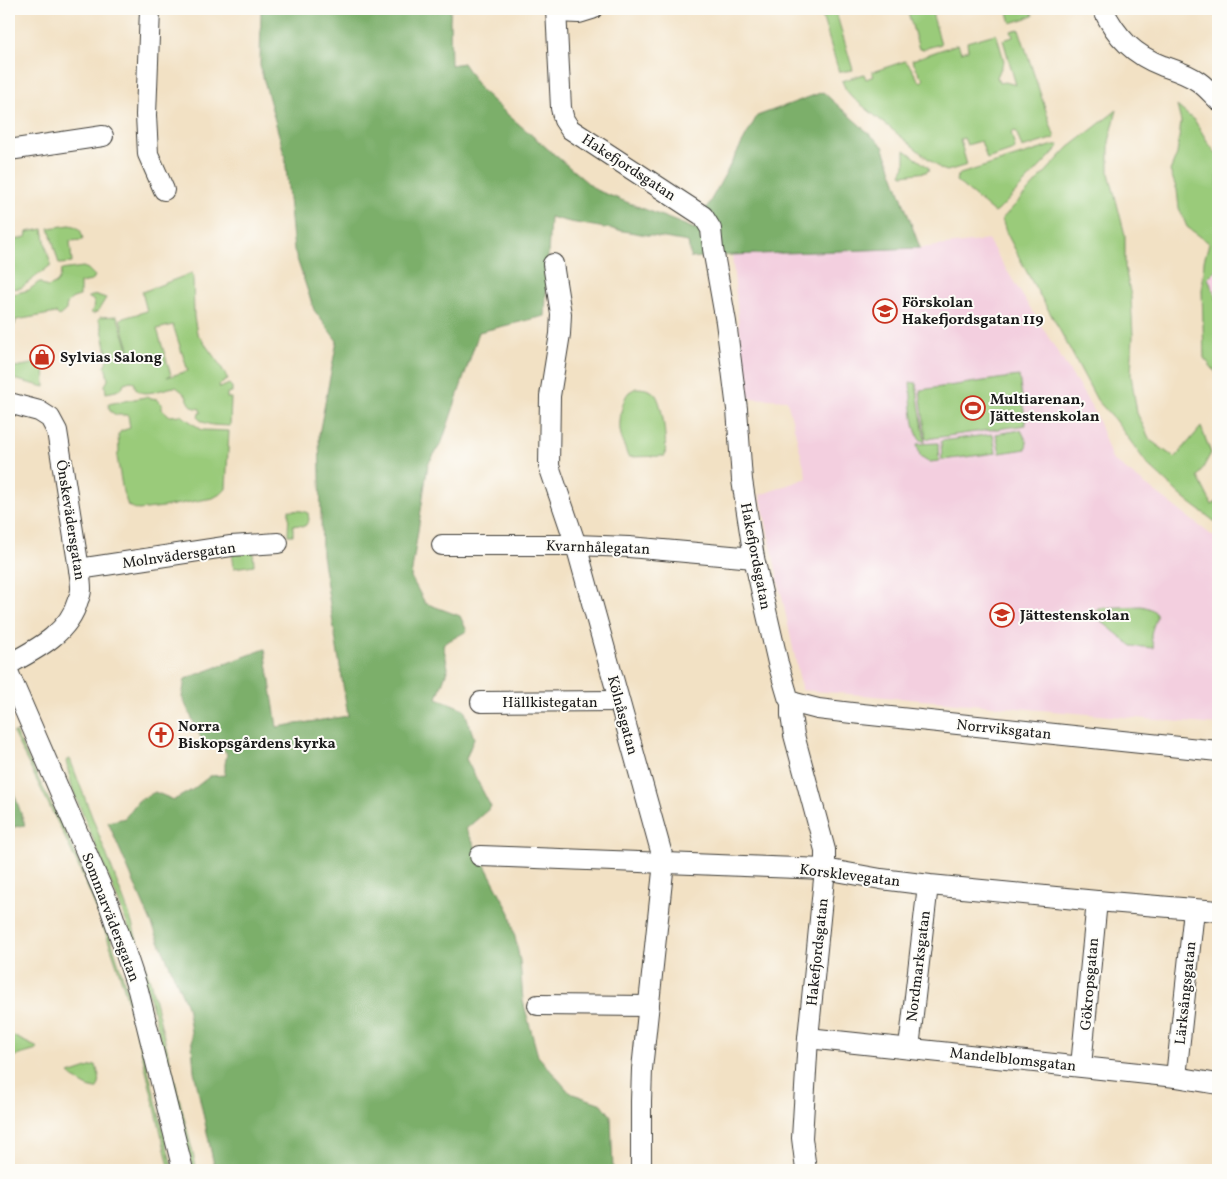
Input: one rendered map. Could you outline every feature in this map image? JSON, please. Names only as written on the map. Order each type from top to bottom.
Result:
[{"type":"street","points":[[150,9],[146,115],[148,154],[164,190]]},
{"type":"street","name":"Hakefjordsgatan","points":[[592,9],[579,13],[556,10],[561,108],[564,120],[570,129],[703,216],[711,229],[726,322],[742,480],[754,558],[778,662],[788,698],[791,702],[794,735],[825,850],[825,869],[808,1038],[802,1138],[806,1170]]},
{"type":"street","points":[[1103,9],[1114,30],[1142,56],[1180,71],[1198,81],[1218,100]]},
{"type":"street","points":[[9,150],[104,136]]},
{"type":"street","name":"Kölnåsgatan","points":[[553,264],[561,314],[550,396],[549,466],[576,545],[664,862],[642,1069],[641,1170]]},
{"type":"street","name":"Önskevädersgatan","points":[[9,403],[39,410],[50,418],[58,431],[81,590],[72,616],[50,640],[9,664]]},
{"type":"street","name":"Molnvädersgatan","points":[[79,569],[231,546],[278,542]]},
{"type":"street","name":"Kvarnhålegatan","points":[[442,545],[629,547],[754,558]]},
{"type":"street","name":"Sommarvädersgatan","points":[[9,674],[102,889],[126,951],[138,990],[183,1170]]},
{"type":"street","name":"Hällkistegatan","points":[[481,702],[619,701]]},
{"type":"street","name":"Norrviksgatan","points":[[791,702],[801,706],[835,711],[1218,751]]},
{"type":"street","name":"Korsklevegatan","points":[[480,856],[825,869],[928,885],[1218,911]]},
{"type":"street","name":"Nordmarksgatan","points":[[909,1048],[928,885]]},
{"type":"street","name":"Gökropsgatan","points":[[1081,1066],[1097,901]]},
{"type":"street","name":"Lärksångsgatan","points":[[1176,1077],[1194,910]]},
{"type":"street","points":[[538,1005],[649,1006]]},
{"type":"street","name":"Mandelblomsgatan","points":[[808,1038],[1081,1066],[1218,1084]]},
{"type":"shaded area","name":"Jättestenskolan","points":[[988,240],[1095,412],[1112,459],[1218,540],[1218,725],[802,690],[760,495],[807,478],[787,400],[746,398],[732,255],[920,248]]},
{"type":"shaded area","points":[[1218,268],[1218,302],[1208,278]]},
{"type":"green space","points":[[261,9],[451,9],[451,65],[463,63],[481,90],[596,190],[695,229],[757,116],[823,92],[883,146],[920,248],[691,258],[688,242],[550,217],[545,316],[479,332],[442,442],[428,464],[411,577],[425,603],[460,616],[467,631],[443,644],[448,668],[437,698],[464,709],[474,738],[466,759],[491,807],[466,829],[510,913],[520,961],[523,1001],[538,1056],[570,1093],[602,1104],[611,1116],[613,1170],[215,1170],[194,1071],[187,1006],[108,822],[125,818],[138,801],[155,792],[174,800],[192,790],[210,776],[225,775],[227,754],[222,747],[206,749],[182,697],[185,679],[265,649],[277,727],[348,716],[322,555],[319,434],[337,341],[314,310],[294,250],[285,157],[260,66]]},
{"type":"green space","points":[[820,9],[835,9],[853,70],[839,72]]},
{"type":"green space","points":[[907,9],[931,9],[941,44],[919,49]]},
{"type":"green space","points":[[1007,9],[1031,9],[1033,16],[1011,23]]},
{"type":"green space","points":[[1019,29],[1055,138],[1022,148],[1016,131],[1011,132],[1014,150],[987,159],[981,141],[967,145],[964,138],[960,139],[967,165],[947,171],[941,169],[853,98],[846,90],[842,81],[864,74],[866,79],[874,76],[872,72],[905,61],[921,82],[924,79],[912,60],[958,44],[961,52],[968,50],[967,42],[995,34],[1004,61],[997,77],[999,83],[1005,82],[1016,85],[1003,40],[1013,37],[1011,31]]},
{"type":"green space","points":[[1177,106],[1195,121],[1218,156],[1218,268],[1208,278],[1218,302],[1218,375],[1204,358],[1202,290],[1204,261],[1209,243],[1187,227],[1179,208],[1177,190],[1170,171],[1177,154],[1181,122]]},
{"type":"green space","points":[[1117,110],[1109,142],[1109,173],[1125,235],[1125,267],[1131,297],[1133,336],[1131,375],[1137,413],[1150,440],[1175,458],[1201,427],[1211,453],[1198,477],[1212,505],[1218,501],[1218,524],[1185,499],[1148,465],[1114,419],[1097,400],[1031,280],[1006,232],[1002,219],[1068,148]]},
{"type":"green space","points":[[1059,145],[1058,148],[995,213],[956,181],[960,174]]},
{"type":"green space","points":[[905,150],[928,167],[928,171],[901,174],[905,166]]},
{"type":"green space","points":[[70,225],[80,230],[83,240],[70,241],[72,263],[59,264],[49,228]]},
{"type":"green space","points":[[43,229],[51,265],[21,288],[9,289],[9,236],[15,240],[26,237],[27,232]]},
{"type":"green space","points":[[83,267],[95,276],[92,281],[80,283],[80,296],[70,300],[66,310],[59,316],[56,313],[16,320],[15,325],[9,324],[9,295],[29,290],[39,282],[47,287],[51,286],[58,282],[61,270]]},
{"type":"green space","points":[[192,273],[194,317],[197,333],[228,379],[219,385],[220,388],[229,384],[232,387],[232,392],[227,393],[227,398],[231,398],[230,426],[213,425],[201,421],[198,418],[199,413],[201,413],[200,409],[192,406],[185,395],[176,387],[145,393],[137,390],[134,382],[131,381],[124,383],[122,388],[116,391],[106,393],[105,385],[108,380],[104,367],[108,358],[101,324],[98,319],[100,317],[117,316],[132,359],[120,319],[147,311],[142,292]],"holes":[[[173,325],[188,371],[167,377],[171,375],[157,329]]]},
{"type":"green space","points":[[97,295],[106,298],[98,311],[93,314],[90,312],[93,310],[94,301],[88,297]]},
{"type":"green space","points":[[44,362],[45,387],[9,378],[9,368]]},
{"type":"green space","name":"Multiarenan, Jättestenskolan","points":[[1019,376],[1026,425],[926,439],[920,390]]},
{"type":"green space","points":[[910,382],[916,383],[925,442],[919,437],[914,425]]},
{"type":"green space","points":[[636,388],[651,391],[658,399],[664,424],[665,456],[628,457],[622,440],[621,415],[627,395]]},
{"type":"green space","points":[[145,397],[157,399],[162,404],[162,409],[170,416],[181,415],[202,430],[229,431],[226,489],[222,493],[213,498],[163,507],[138,510],[128,506],[123,492],[117,457],[119,451],[118,435],[121,431],[130,428],[128,415],[116,415],[110,411],[108,404]]},
{"type":"green space","points":[[1021,430],[1027,442],[1026,449],[1000,453],[996,434]]},
{"type":"green space","points":[[993,434],[996,453],[942,460],[941,441]]},
{"type":"green space","points":[[938,443],[939,461],[930,462],[920,456],[917,444]]},
{"type":"green space","points":[[289,510],[308,513],[309,520],[305,526],[293,525],[293,535],[288,535]]},
{"type":"green space","points":[[253,548],[254,565],[234,568],[232,550]]},
{"type":"green space","points":[[1141,606],[1149,608],[1156,614],[1151,636],[1154,648],[1132,646],[1096,617],[1095,611],[1098,608]]},
{"type":"green space","points":[[15,732],[71,844],[109,933],[135,1016],[173,1170],[170,1170],[131,1012],[100,918],[59,825],[13,733]]},
{"type":"green space","points":[[70,759],[129,914],[150,981],[197,1170],[193,1170],[135,944],[72,788],[66,761]]},
{"type":"green space","points":[[9,779],[25,825],[9,828]]},
{"type":"green space","points":[[9,1034],[38,1048],[37,1050],[13,1056],[9,1050]]},
{"type":"green space","points":[[96,1065],[100,1081],[96,1089],[85,1085],[69,1074]]},
{"type":"place","name":"Förskolan Hakefjordsgatan 119","points":[[885,311]]},
{"type":"place","name":"Sylvias Salong","points":[[42,357]]},
{"type":"place","name":"Multiarenan, Jättestenskolan","points":[[973,408]]},
{"type":"place","name":"Jättestenskolan","points":[[1002,615]]},
{"type":"place","name":"Norra Biskopsgårdens kyrka","points":[[161,735]]}]
